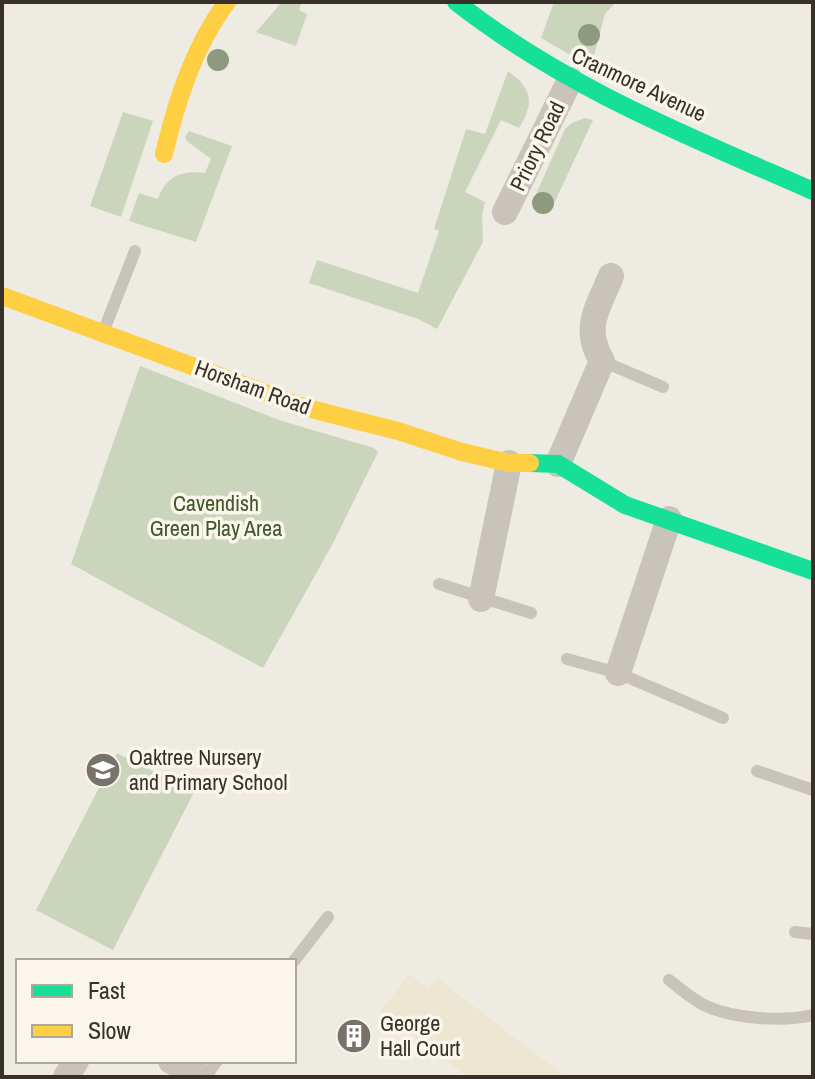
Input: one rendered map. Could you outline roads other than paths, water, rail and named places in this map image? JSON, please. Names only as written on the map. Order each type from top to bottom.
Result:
[{"type":"street","points":[[164,154],[172,120],[200,47],[227,2]]},
{"type":"street","name":"Cranmore Avenue","points":[[456,2],[493,32],[570,80],[813,191]]},
{"type":"street","name":"Priory Road","points":[[505,212],[570,80]]},
{"type":"street","points":[[611,276],[591,330],[592,341],[602,361],[558,464],[625,505],[811,565]]},
{"type":"street","name":"Horsham Road","points":[[2,296],[303,407],[509,463],[558,464]]},
{"type":"street","points":[[481,599],[509,463]]},
{"type":"street","points":[[618,673],[669,519]]},
{"type":"street","points":[[175,1063],[204,1077]]},
{"type":"lane","points":[[103,333],[135,251]]},
{"type":"lane","points":[[602,361],[663,387]]},
{"type":"lane","points":[[439,584],[531,613]]},
{"type":"lane","points":[[567,659],[618,673],[723,718]]},
{"type":"lane","points":[[757,771],[813,790]]},
{"type":"lane","points":[[296,959],[328,917]]},
{"type":"lane","points":[[795,932],[813,934]]},
{"type":"lane","points":[[669,980],[706,1006],[722,1011],[766,1017],[813,1015]]},
{"type":"place","name":"Oaktree Nursery and Primary School","points":[[103,770]]},
{"type":"place","name":"George Hall Court","points":[[354,1036]]},
{"type":"park label","name":"Cavendish Green Play Area","points":[[216,516]]}]
